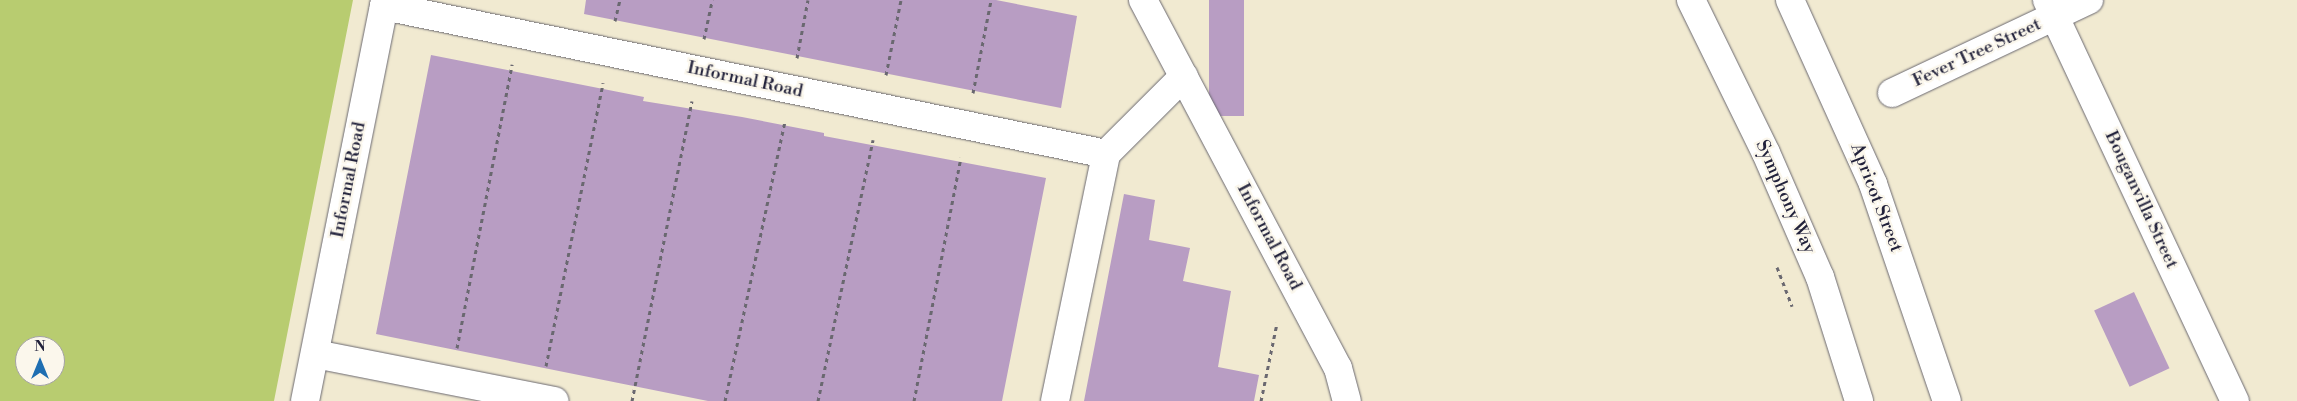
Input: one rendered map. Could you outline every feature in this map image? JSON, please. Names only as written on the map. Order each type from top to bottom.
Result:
[{"type":"street","name":"Informal Road","points":[[1144,0],[1338,368],[1347,401]]},
{"type":"street","name":"Symphony Way","points":[[1691,0],[1766,153],[1820,277],[1859,401]]},
{"type":"street","name":"Apricot Street","points":[[1790,0],[1873,184],[1947,401]]},
{"type":"street","name":"Fever Tree Street","points":[[1892,93],[2050,8],[2089,0]]},
{"type":"street","name":"Informal Road","points":[[305,401],[384,3],[518,34],[1106,154]]},
{"type":"street","name":"Bouganvilla Street","points":[[2050,8],[2235,401]]},
{"type":"street","points":[[1055,401],[1106,154],[1184,76]]},
{"type":"street","points":[[315,354],[547,400]]},
{"type":"path","points":[[547,400],[620,0]]},
{"type":"path","points":[[632,401],[712,0]]},
{"type":"path","points":[[725,401],[791,90],[808,0]]},
{"type":"path","points":[[818,401],[901,0]]},
{"type":"path","points":[[914,401],[991,0]]},
{"type":"path","points":[[450,381],[518,34]]},
{"type":"path","points":[[1261,401],[1288,272]]},
{"type":"green space","points":[[0,0],[353,0],[274,401],[0,401]]},
{"type":"building","points":[[586,0],[996,0],[1077,16],[1061,108],[584,14]]},
{"type":"building","points":[[1209,0],[1244,0],[1244,116],[1209,116]]},
{"type":"building","points":[[431,55],[644,97],[643,101],[742,117],[824,133],[824,136],[1046,178],[1002,401],[708,401],[376,334]]},
{"type":"building","points":[[1124,194],[1155,200],[1149,240],[1190,248],[1183,281],[1231,291],[1218,367],[1259,375],[1254,401],[1084,401]]},
{"type":"building","points":[[2134,292],[2169,368],[2130,387],[2094,311]]}]
